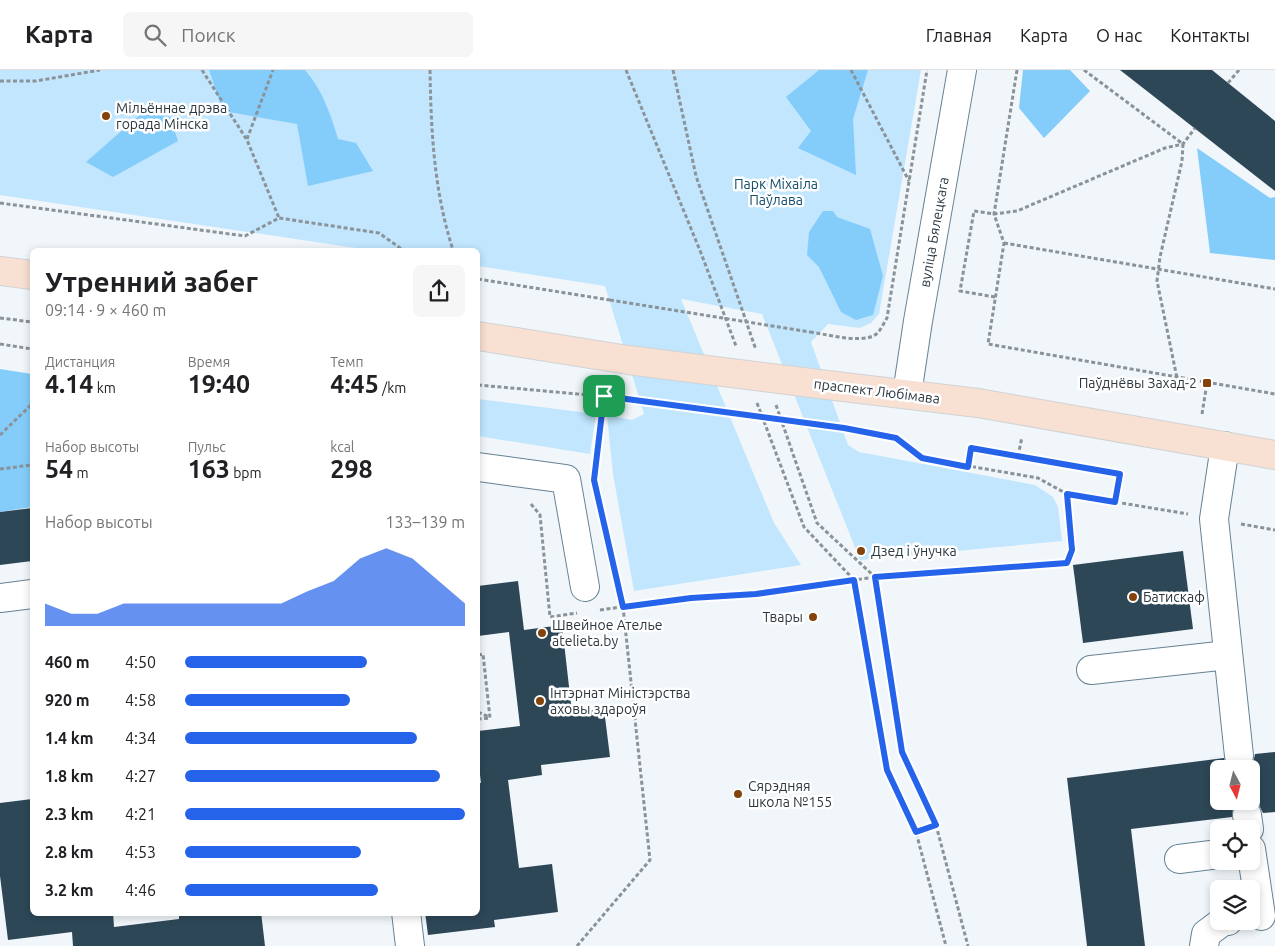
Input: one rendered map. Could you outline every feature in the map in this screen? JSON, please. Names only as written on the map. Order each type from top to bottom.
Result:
[{"type":"main road","points":[[0,271],[30,275]]},
{"type":"main road","name":"праспект Любімава","points":[[480,336],[628,360],[978,404],[1275,456]]},
{"type":"street","name":"вуліца Бялецкага","points":[[907,394],[962,70]]},
{"type":"street","points":[[1225,446],[1214,519],[1239,756]]},
{"type":"street","points":[[480,467],[566,479],[590,599]]},
{"type":"street","points":[[0,598],[30,594]]},
{"type":"street","points":[[1091,670],[1228,656]]},
{"type":"street","points":[[1260,849],[1275,847]]},
{"type":"street","points":[[1179,859],[1210,855]]},
{"type":"street","points":[[1254,870],[1262,916]]},
{"type":"street","points":[[406,916],[410,946]]},
{"type":"street","points":[[1204,946],[1206,934],[1211,930]]},
{"type":"path","points":[[62,77],[65,70]]},
{"type":"path","points":[[0,81],[36,81],[100,70]]},
{"type":"path","points":[[202,70],[247,140],[279,218]]},
{"type":"path","points":[[247,140],[273,70]]},
{"type":"path","points":[[430,70],[431,130],[443,219],[452,248]]},
{"type":"path","points":[[626,70],[701,254],[739,354]]},
{"type":"path","points":[[673,70],[696,176],[758,354]]},
{"type":"path","points":[[850,70],[910,182]]},
{"type":"path","points":[[480,279],[857,339],[872,336],[881,329],[887,318],[927,70]]},
{"type":"path","points":[[1018,70],[994,214],[1004,243],[988,344],[1275,394]]},
{"type":"path","points":[[1084,70],[1183,144]]},
{"type":"path","points":[[1228,83],[1239,70]]},
{"type":"path","points":[[1177,378],[1157,281],[1182,161],[1183,144],[1195,128]]},
{"type":"path","points":[[995,297],[960,291],[974,211],[994,214],[1017,210],[1165,148],[1183,144]]},
{"type":"path","points":[[0,203],[245,236],[279,218],[379,233],[400,248]]},
{"type":"path","points":[[1004,243],[1275,289]]},
{"type":"path","points":[[0,318],[30,322]]},
{"type":"path","points":[[0,344],[30,349]]},
{"type":"path","points":[[480,386],[633,398],[844,428],[896,438],[922,458],[1038,478],[1067,494],[1214,519]]},
{"type":"path","points":[[594,480],[604,396]]},
{"type":"path","points":[[756,399],[804,527],[854,580],[887,770],[916,832],[946,946]]},
{"type":"path","points":[[774,401],[817,523],[875,577],[902,752],[936,825],[968,946]]},
{"type":"path","points":[[0,435],[30,406]]},
{"type":"path","points":[[968,467],[971,448],[1120,474],[1115,502]]},
{"type":"path","points":[[0,469],[30,465]]},
{"type":"path","points":[[590,599],[623,607],[691,598],[756,594],[875,577],[1067,563],[1072,550],[1067,494]]},
{"type":"path","points":[[523,501],[532,504],[540,516],[550,617],[578,613]]},
{"type":"path","points":[[577,946],[650,860],[623,607],[605,529]]},
{"type":"path","points":[[480,657],[483,654]]},
{"type":"path","points":[[483,654],[490,718]]},
{"type":"path","points":[[480,713],[490,718]]},
{"type":"path","points":[[480,719],[490,718]]},
{"type":"path","points":[[916,832],[936,825]]},
{"type":"green space","name":"Парк Міхаіла Паўлава","points":[[0,70],[921,70],[879,314],[871,323],[860,328],[828,324],[811,342],[848,445],[859,452],[1035,485],[1053,497],[1058,507],[1062,541],[860,560],[762,314],[681,299],[774,523],[801,565],[634,591],[613,474],[607,415],[632,420],[644,414],[605,286],[480,266],[480,248],[356,248],[0,195]]},
{"type":"green space","points":[[480,399],[596,414],[590,454],[480,436]]},
{"type":"shaded area","points":[[209,70],[305,70],[321,94],[338,139],[356,143],[373,171],[308,186],[297,124],[223,111]]},
{"type":"shaded area","points":[[819,70],[868,70],[853,119],[856,175],[798,148],[811,131],[786,97]]},
{"type":"shaded area","points":[[1023,70],[1070,70],[1090,91],[1044,138],[1019,108]]},
{"type":"shaded area","points":[[150,106],[170,117],[178,141],[113,177],[86,162]]},
{"type":"shaded area","points":[[1197,148],[1270,198],[1275,197],[1275,260],[1210,253]]},
{"type":"shaded area","points":[[823,211],[833,211],[837,217],[870,229],[883,276],[873,315],[856,320],[841,312],[819,267],[807,255],[809,232]]},
{"type":"shaded area","points":[[0,369],[30,374],[30,507],[0,512]]},
{"type":"building","points":[[1120,70],[1212,70],[1275,121],[1275,191]]},
{"type":"building","points":[[30,508],[30,561],[0,565],[0,512]]},
{"type":"building","name":"Батискаф","points":[[1183,551],[1193,629],[1083,643],[1073,565]]},
{"type":"building","points":[[518,581],[524,630],[562,625],[572,713],[604,709],[610,757],[541,765],[542,775],[508,780],[519,868],[552,864],[558,912],[494,920],[495,927],[428,935],[426,916],[480,916],[480,731],[520,726],[509,632],[480,636],[480,586]]},
{"type":"building","points":[[1275,752],[1275,812],[1263,813],[1260,807],[1260,760],[1254,760],[1255,754]]},
{"type":"building","points":[[1224,758],[1225,760],[1210,760],[1210,810],[1233,810],[1232,817],[1131,829],[1145,946],[1087,946],[1067,778]]},
{"type":"building","points":[[30,799],[30,916],[113,916],[114,927],[179,919],[179,916],[261,916],[265,946],[73,946],[72,932],[8,940],[0,876],[0,803]]},
{"type":"place","name":"Мільённае дрэва горада Мінска","points":[[106,116]]},
{"type":"place","name":"Паўднёвы Захад-2","points":[[1207,383]]},
{"type":"place","name":"Дзед і ўнучка","points":[[861,551]]},
{"type":"place","name":"Батискаф","points":[[1133,597]]},
{"type":"place","name":"Твары","points":[[813,617]]},
{"type":"place","name":"Швейное Ателье atelieta.by","points":[[542,633]]},
{"type":"place","name":"Інтэрнат Міністэрства аховы здароўя","points":[[540,701]]},
{"type":"place","name":"Сярэдняя школа №155","points":[[738,794]]},
{"type":"route","points":[[604,396],[633,398],[844,428],[896,438],[922,458],[968,467],[971,448],[1120,474],[1115,502],[1067,494],[1072,550],[1067,563],[875,577],[902,752],[936,825],[916,832],[887,770],[854,580],[756,594],[691,598],[623,607],[594,480],[604,396]]}]
